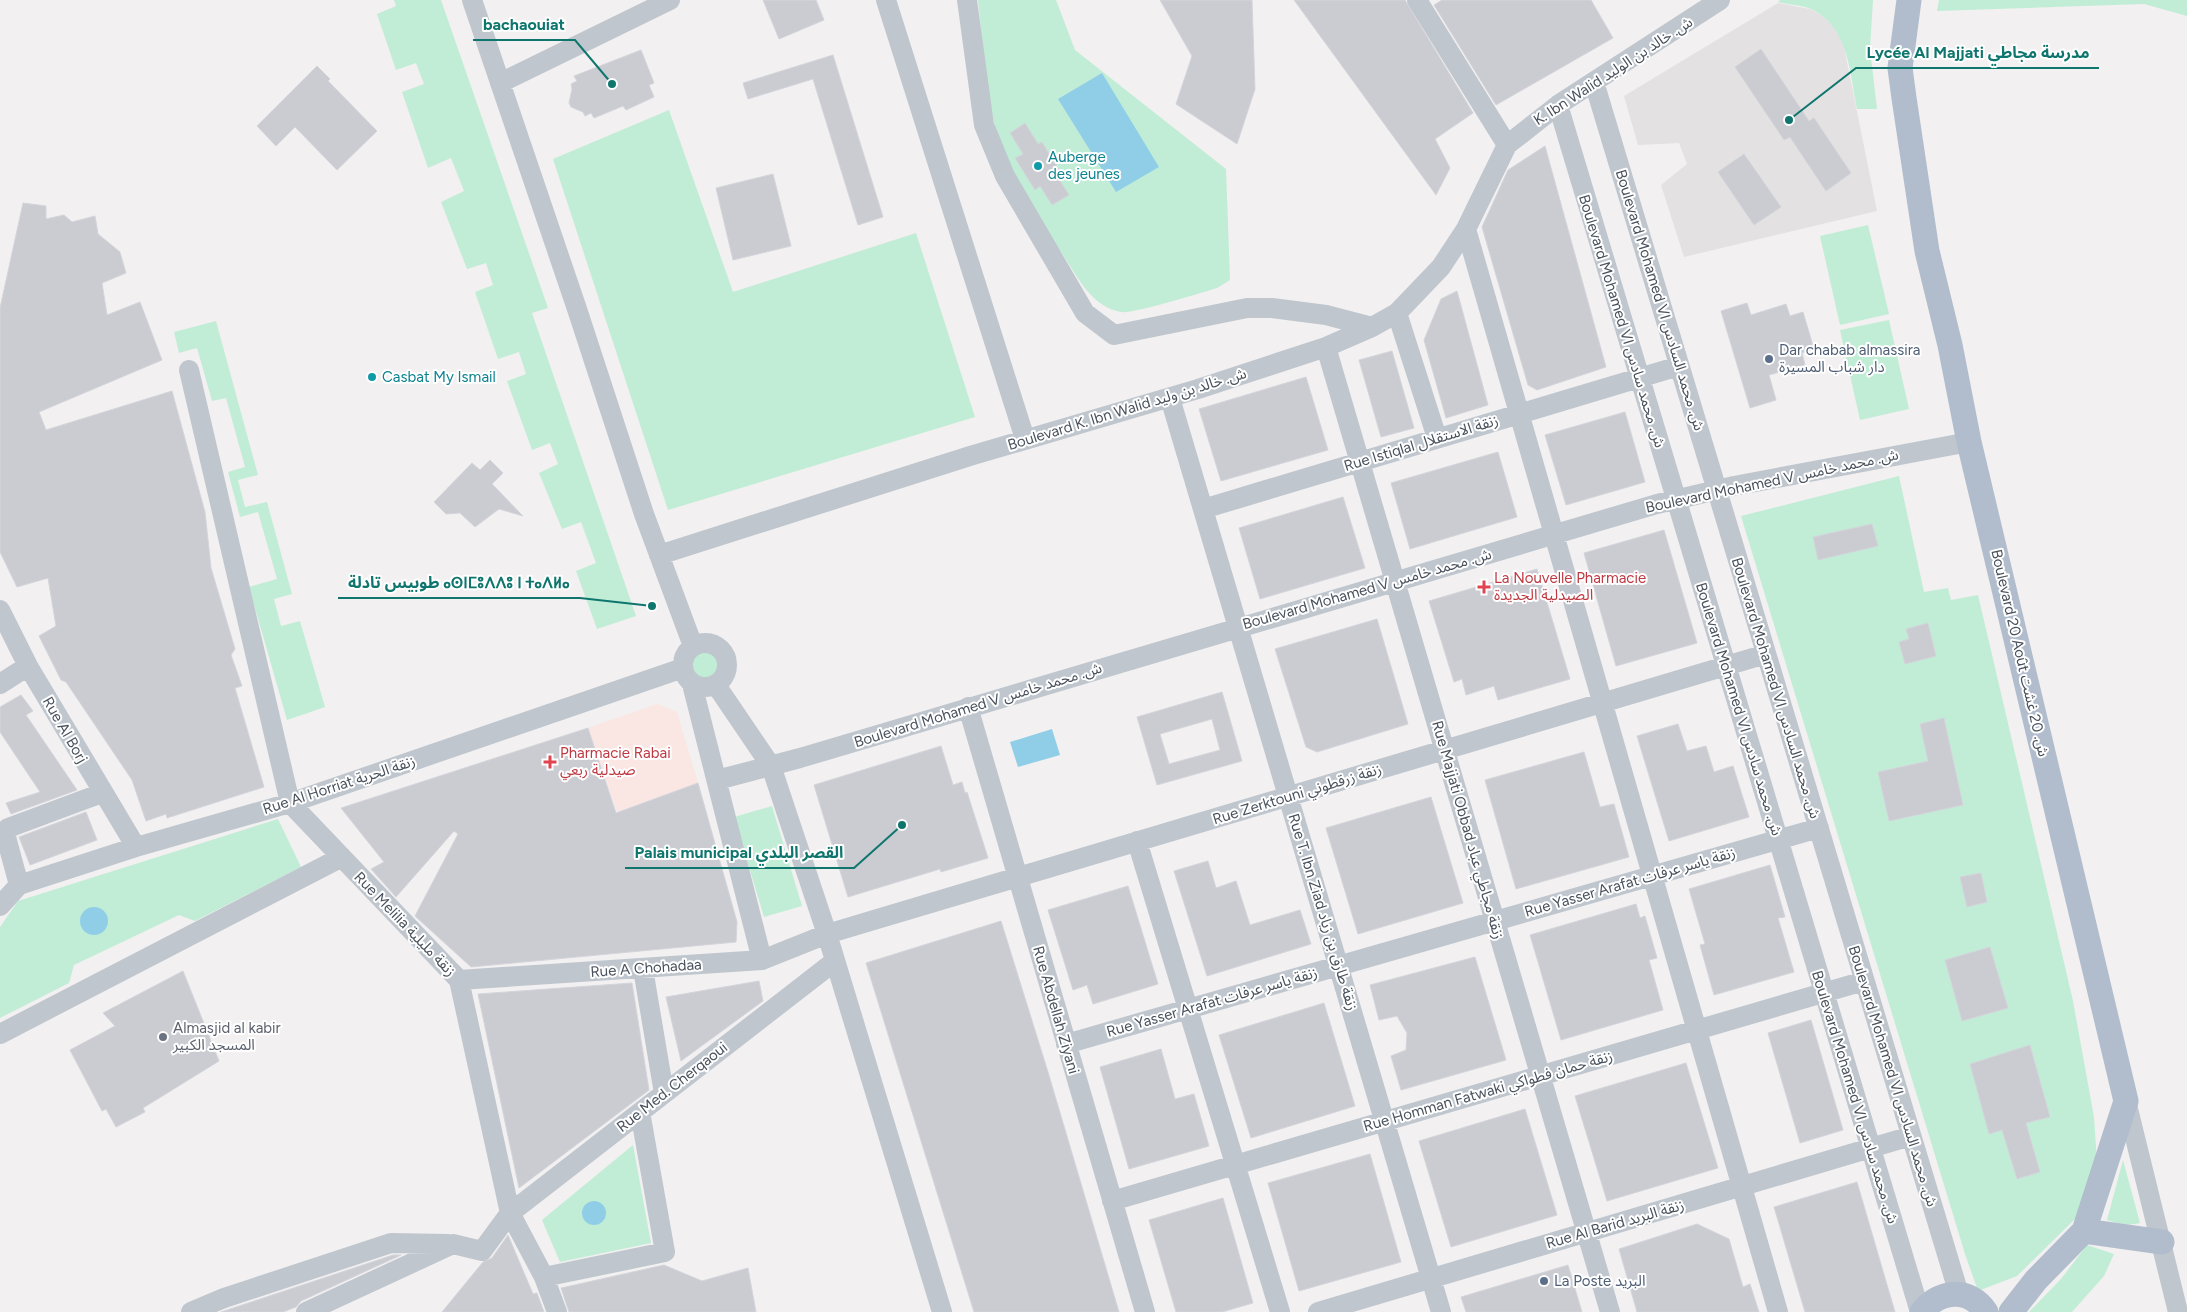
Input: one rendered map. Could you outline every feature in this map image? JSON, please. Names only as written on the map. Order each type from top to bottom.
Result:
[{"type":"main road","name":"Boulevard 20 Août ش. 20 غشت","points":[[1909,0],[1900,68],[1927,251],[1950,345],[1969,442],[2126,1102]]},
{"type":"main road","points":[[2011,1312],[2036,1280],[2084,1231],[2126,1102]]},
{"type":"main road","points":[[2084,1231],[2162,1242]]},
{"type":"main road","points":[[1921,1312],[1936,1298],[1948,1294],[1959,1294],[1973,1299],[1984,1309],[2036,1280]]},
{"type":"street","points":[[472,0],[659,555],[693,646]]},
{"type":"street","points":[[500,83],[670,0]]},
{"type":"street","points":[[886,0],[1025,439]]},
{"type":"street","points":[[967,0],[984,125],[1005,176],[1086,313],[1114,335],[1248,308],[1272,308],[1326,315],[1372,327]]},
{"type":"street","points":[[1416,0],[1507,144]]},
{"type":"street","name":"K. Ibn Walid ش. خالد بن الوليد","points":[[1507,144],[1558,105],[1720,0]]},
{"type":"street","name":"Boulevard Mohamed VI ش. محمد السادس","points":[[1594,82],[1959,1294]]},
{"type":"street","name":"Boulevard Mohamed VI ش. محمد سادس","points":[[1558,105],[1921,1312]]},
{"type":"street","name":"Boulevard K. Ibn Walid ش. خالد بن وليد","points":[[659,555],[1025,439],[1170,398],[1326,347],[1372,327],[1397,313],[1441,267],[1466,229],[1507,144]]},
{"type":"street","points":[[1466,229],[1778,1312]]},
{"type":"street","points":[[1397,313],[1437,438]]},
{"type":"street","name":"Rue Majjati Obbad زنقة مجاطي عباد","points":[[1326,347],[1610,1312]]},
{"type":"street","name":"Rue Istiqlal زنقة الاستقلال","points":[[1203,509],[1680,366]]},
{"type":"street","points":[[189,370],[290,803]]},
{"type":"street","name":"Rue T. Ibn Ziad زنقة طارق بن زياد","points":[[1170,398],[1441,1312]]},
{"type":"street","name":"Boulevard Mohamed V ش. محمد خامس","points":[[716,780],[771,766],[1553,534],[1676,500],[1920,449],[1969,442]]},
{"type":"street","name":"Rue Al Borj","points":[[0,610],[28,666],[136,848]]},
{"type":"street","points":[[687,676],[708,688],[716,685],[725,675],[727,661],[720,649],[708,643],[693,646],[685,655],[687,676],[762,960]]},
{"type":"street","name":"Rue Zerktouni زنقة زرقطوني","points":[[827,934],[1766,654]]},
{"type":"street","points":[[0,684],[28,666]]},
{"type":"street","name":"Rue Al Horriat زنقة الحرية","points":[[18,885],[290,803],[687,676]]},
{"type":"street","points":[[716,685],[771,766],[827,934],[942,1312]]},
{"type":"street","name":"Rue Abdellah Ziyani","points":[[968,707],[1145,1312]]},
{"type":"street","points":[[0,906],[18,885],[6,837],[8,828],[102,793]]},
{"type":"street","name":"Rue Melilia زنقة مليلية","points":[[290,803],[459,980],[510,1213],[544,1277],[557,1312]]},
{"type":"street","name":"Rue Yasser Arafat زنقة ياسر عرفات","points":[[1066,1044],[1819,828]]},
{"type":"street","points":[[1137,841],[1280,1312]]},
{"type":"street","points":[[0,1034],[342,857]]},
{"type":"street","name":"Rue A Chohadaa","points":[[459,980],[762,960],[827,934]]},
{"type":"street","name":"Rue Med. Cherqaoui","points":[[453,1244],[482,1251],[510,1213],[835,961]]},
{"type":"street","points":[[643,969],[664,1093]]},
{"type":"street","name":"Rue Homman Fatwaki زنقة حمان فطواكي","points":[[1112,1201],[1864,981]]},
{"type":"street","points":[[2126,1102],[2178,1312]]},
{"type":"street","points":[[544,1277],[665,1252],[640,1112]]},
{"type":"street","name":"Rue Al Barid زنقة البريد","points":[[1318,1312],[1911,1136]]},
{"type":"street","points":[[190,1312],[224,1298],[391,1243],[453,1244]]},
{"type":"street","points":[[306,1312],[453,1244]]},
{"type":"shaded area","points":[[1778,3],[1810,9],[1823,16],[1833,26],[1843,42],[1877,211],[1684,257],[1661,185],[1687,164],[1679,143],[1638,145],[1624,96]]},
{"type":"shaded area","points":[[657,704],[677,712],[698,783],[617,812],[588,728]]},
{"type":"green space","points":[[394,0],[441,0],[548,308],[532,313],[636,616],[597,629],[576,571],[596,563],[581,522],[562,529],[539,473],[558,464],[550,443],[532,450],[507,381],[526,374],[519,352],[498,359],[475,292],[493,285],[486,263],[467,269],[441,202],[464,191],[451,158],[428,168],[402,92],[424,84],[416,63],[396,70],[377,14],[396,6]]},
{"type":"green space","points":[[978,0],[1056,0],[1075,50],[1226,169],[1230,280],[1217,288],[1168,303],[1128,312],[1111,309],[1095,299],[1076,275],[1026,199],[1006,161],[999,142],[990,102]]},
{"type":"green space","points":[[1780,0],[1873,0],[1870,49],[1877,109],[1857,109],[1846,53],[1834,28],[1825,18],[1813,10],[1778,2]]},
{"type":"green space","points":[[1939,0],[2187,0],[2187,16],[2144,4],[1937,11]]},
{"type":"green space","points":[[669,110],[733,292],[916,233],[975,417],[668,510],[553,159]]},
{"type":"green space","points":[[1868,225],[1889,314],[1840,325],[1820,236]]},
{"type":"green space","points":[[1889,320],[1909,409],[1860,420],[1840,330]]},
{"type":"green space","points":[[216,321],[258,475],[238,480],[245,507],[267,502],[292,594],[274,599],[281,626],[300,621],[325,707],[287,720],[249,587],[277,579],[258,512],[240,517],[228,472],[245,467],[226,398],[212,401],[197,348],[179,353],[174,332]]},
{"type":"green space","points":[[1899,476],[1924,592],[1948,588],[1951,600],[1978,595],[2073,1001],[2094,1117],[2097,1163],[2078,1216],[2017,1276],[1978,1291],[1965,1254],[1741,516]]},
{"type":"green space","points":[[705,651],[715,655],[719,665],[715,675],[705,679],[695,675],[691,665],[695,655]]},
{"type":"green space","points":[[772,806],[802,906],[764,917],[734,817]]},
{"type":"green space","points":[[278,819],[301,867],[195,921],[179,915],[74,965],[69,983],[0,1018],[0,927],[18,901]]},
{"type":"green space","points":[[633,1145],[651,1243],[560,1262],[542,1220]]},
{"type":"green space","points":[[2123,1160],[2140,1223],[2123,1224],[2107,1220]]},
{"type":"green space","points":[[2087,1245],[2114,1254],[2104,1276],[2072,1312],[2029,1312],[2061,1279]]},
{"type":"water","points":[[1102,73],[1159,167],[1116,192],[1058,99]]},
{"type":"water","points":[[1052,729],[1060,755],[1018,767],[1010,742]]},
{"type":"water","points":[[94,907],[104,911],[108,921],[104,931],[94,935],[84,931],[80,921],[84,911]]},
{"type":"water","points":[[594,1201],[599,1202],[605,1208],[605,1218],[599,1224],[594,1225],[589,1224],[583,1218],[582,1213],[583,1208],[589,1202]]},
{"type":"building","points":[[763,0],[816,0],[824,20],[779,39]]},
{"type":"building","points":[[1160,0],[1252,0],[1255,89],[1237,144],[1176,104],[1192,56]]},
{"type":"building","points":[[1294,0],[1405,0],[1473,113],[1435,139],[1450,168],[1436,195]]},
{"type":"building","points":[[1442,0],[1591,0],[1613,38],[1496,105],[1434,5]]},
{"type":"building","points":[[1761,49],[1809,121],[1814,118],[1851,173],[1826,191],[1790,137],[1784,140],[1735,67]]},
{"type":"building","points":[[641,50],[654,83],[649,85],[654,97],[626,110],[623,106],[594,118],[591,113],[585,116],[583,112],[571,107],[569,103],[572,89],[571,84],[577,81],[574,76]]},
{"type":"building","points":[[833,55],[883,217],[858,225],[813,79],[748,99],[743,83]]},
{"type":"building","points":[[317,66],[330,79],[328,81],[377,131],[337,170],[295,127],[276,146],[257,126]]},
{"type":"building","name":"Auberge des jeunes","points":[[1025,123],[1038,144],[1042,142],[1061,173],[1057,176],[1069,195],[1052,205],[1040,186],[1035,190],[1015,158],[1023,154],[1010,133]]},
{"type":"building","points":[[1545,146],[1606,367],[1537,390],[1528,385],[1482,227],[1508,170]]},
{"type":"building","points":[[1744,154],[1781,207],[1754,225],[1718,172]]},
{"type":"building","points":[[773,174],[791,246],[733,260],[716,188]]},
{"type":"building","points":[[23,203],[46,206],[46,219],[64,215],[72,222],[95,216],[98,234],[120,252],[126,273],[102,283],[107,315],[140,302],[162,360],[39,412],[46,430],[172,391],[205,512],[211,568],[235,649],[231,655],[242,686],[235,688],[264,787],[167,818],[166,814],[146,821],[132,780],[66,682],[61,680],[39,636],[56,626],[48,578],[17,587],[0,552],[0,308]]},
{"type":"building","points":[[1457,291],[1488,405],[1446,418],[1424,340],[1441,299]]},
{"type":"building","name":"Dar chabab almassira دار شباب المسيرة","points":[[1747,303],[1751,315],[1786,304],[1790,316],[1803,312],[1814,349],[1802,353],[1805,365],[1769,375],[1776,400],[1750,408],[1721,311]]},
{"type":"building","points":[[1392,351],[1414,428],[1381,437],[1359,360]]},
{"type":"building","points":[[1306,377],[1328,450],[1221,481],[1199,409]]},
{"type":"building","points":[[1625,412],[1645,482],[1566,505],[1545,435]]},
{"type":"building","points":[[1498,452],[1517,517],[1410,549],[1391,483]]},
{"type":"building","points":[[490,460],[503,473],[492,484],[523,516],[499,509],[475,527],[460,513],[446,514],[434,502],[472,463],[480,470]]},
{"type":"building","points":[[1343,497],[1365,568],[1260,599],[1239,528]]},
{"type":"building","points":[[1872,524],[1878,546],[1818,560],[1813,537]]},
{"type":"building","points":[[1664,530],[1697,643],[1616,666],[1584,553]]},
{"type":"building","points":[[1537,569],[1570,679],[1498,700],[1494,686],[1466,695],[1462,679],[1454,682],[1429,601]]},
{"type":"building","points":[[1377,619],[1408,724],[1317,752],[1306,747],[1275,649]]},
{"type":"building","points":[[1928,623],[1936,656],[1905,664],[1899,642],[1909,639],[1906,629]]},
{"type":"building","points":[[1222,692],[1242,761],[1157,785],[1137,717]],"holes":[[[1212,719],[1220,750],[1169,764],[1160,734]]]},
{"type":"building","points":[[21,695],[33,711],[26,715],[77,790],[11,814],[6,803],[40,792],[0,732],[0,707]]},
{"type":"building","points":[[1944,718],[1963,805],[1889,821],[1878,772],[1928,761],[1920,724]]},
{"type":"building","points":[[1678,724],[1687,751],[1706,746],[1714,772],[1733,766],[1749,817],[1669,841],[1637,736]]},
{"type":"building","points":[[588,728],[616,813],[698,783],[737,922],[736,942],[471,967],[415,916],[458,834],[454,831],[396,897],[371,869],[384,862],[341,808]]},
{"type":"building","points":[[941,746],[953,785],[962,782],[965,793],[967,792],[988,858],[941,872],[940,869],[848,897],[814,785]]},
{"type":"building","points":[[1584,752],[1600,807],[1614,804],[1629,857],[1516,889],[1485,780]]},
{"type":"building","points":[[1431,797],[1463,903],[1358,934],[1326,828]]},
{"type":"building","points":[[86,812],[97,840],[30,865],[19,837]]},
{"type":"building","points":[[1208,861],[1216,888],[1236,881],[1250,925],[1300,910],[1311,944],[1207,976],[1174,871]]},
{"type":"building","points":[[1770,865],[1785,917],[1778,918],[1794,972],[1714,995],[1700,945],[1705,944],[1689,889]]},
{"type":"building","points":[[1981,873],[1987,902],[1967,907],[1960,877]]},
{"type":"building","points":[[1128,886],[1158,984],[1093,1004],[1087,985],[1073,990],[1048,910]]},
{"type":"building","points":[[1636,904],[1640,918],[1645,916],[1657,958],[1649,960],[1663,1010],[1561,1040],[1530,935]]},
{"type":"building","points":[[1001,921],[1119,1312],[974,1312],[866,963]]},
{"type":"building","points":[[1990,947],[2008,1008],[1962,1021],[1945,960]]},
{"type":"building","points":[[1475,957],[1506,1060],[1401,1090],[1391,1056],[1406,1050],[1407,1033],[1397,1016],[1379,1020],[1370,985]]},
{"type":"building","name":"Almasjid al kabir المسجد الكبير","points":[[183,971],[219,1061],[143,1108],[145,1112],[116,1127],[106,1109],[102,1111],[70,1050],[115,1026],[103,1013]]},
{"type":"building","points":[[759,981],[763,1001],[681,1061],[666,997]]},
{"type":"building","points":[[632,983],[649,1090],[519,1188],[478,994]]},
{"type":"building","points":[[1324,1003],[1355,1106],[1251,1138],[1219,1035]]},
{"type":"building","points":[[1811,1020],[1843,1130],[1800,1143],[1768,1033]]},
{"type":"building","points":[[2030,1045],[2050,1117],[2026,1123],[2040,1172],[2017,1179],[2002,1130],[1989,1134],[1970,1064]]},
{"type":"building","points":[[1161,1049],[1175,1099],[1194,1094],[1209,1146],[1129,1169],[1100,1067]]},
{"type":"building","points":[[1686,1063],[1718,1168],[1607,1201],[1575,1096]]},
{"type":"building","points":[[1525,1109],[1557,1215],[1451,1247],[1419,1141]]},
{"type":"building","points":[[1370,1154],[1401,1262],[1299,1291],[1268,1183]]},
{"type":"building","points":[[1857,1182],[1895,1312],[1805,1312],[1774,1207]]},
{"type":"building","points":[[1223,1198],[1253,1303],[1222,1312],[1176,1312],[1149,1220]]},
{"type":"building","points":[[1697,1224],[1729,1239],[1743,1287],[1750,1284],[1759,1312],[1637,1312],[1619,1249]]},
{"type":"building","points":[[508,1235],[533,1294],[537,1293],[544,1312],[442,1312],[483,1262],[492,1258]]},
{"type":"building","points":[[393,1255],[401,1255],[301,1301],[296,1307],[283,1312],[221,1312]]},
{"type":"building","points":[[664,1265],[702,1281],[748,1268],[756,1312],[569,1312],[561,1288]]},
{"type":"building","name":"La Poste البريد","points":[[1568,1265],[1582,1312],[1466,1312],[1461,1297]]},
{"type":"place","name":"bachaouiat","points":[[612,84]]},
{"type":"place","name":"Lycée Al Majjati مدرسة مجاطي","points":[[1789,120]]},
{"type":"place","name":"Auberge des jeunes","points":[[1038,166]]},
{"type":"place","name":"Dar chabab almassira دار شباب المسيرة","points":[[1769,359]]},
{"type":"place","name":"Casbat My Ismail","points":[[372,377]]},
{"type":"place","name":"La Nouvelle Pharmacie الصيدلية الجديدة","points":[[1484,587]]},
{"type":"place","name":"طوبيس تادلة ⴰⵙⵏⵎⵓⴷⴷⵓ ⵏ ⵜⴰⴷⵍⴰ","points":[[652,606]]},
{"type":"place","name":"Pharmacie Rabai صيدلية ربعي","points":[[550,762]]},
{"type":"place","name":"Palais municipal القصر البلدي","points":[[902,825]]},
{"type":"place","name":"Almasjid al kabir المسجد الكبير","points":[[163,1037]]},
{"type":"place","name":"La Poste البريد","points":[[1544,1281]]}]
